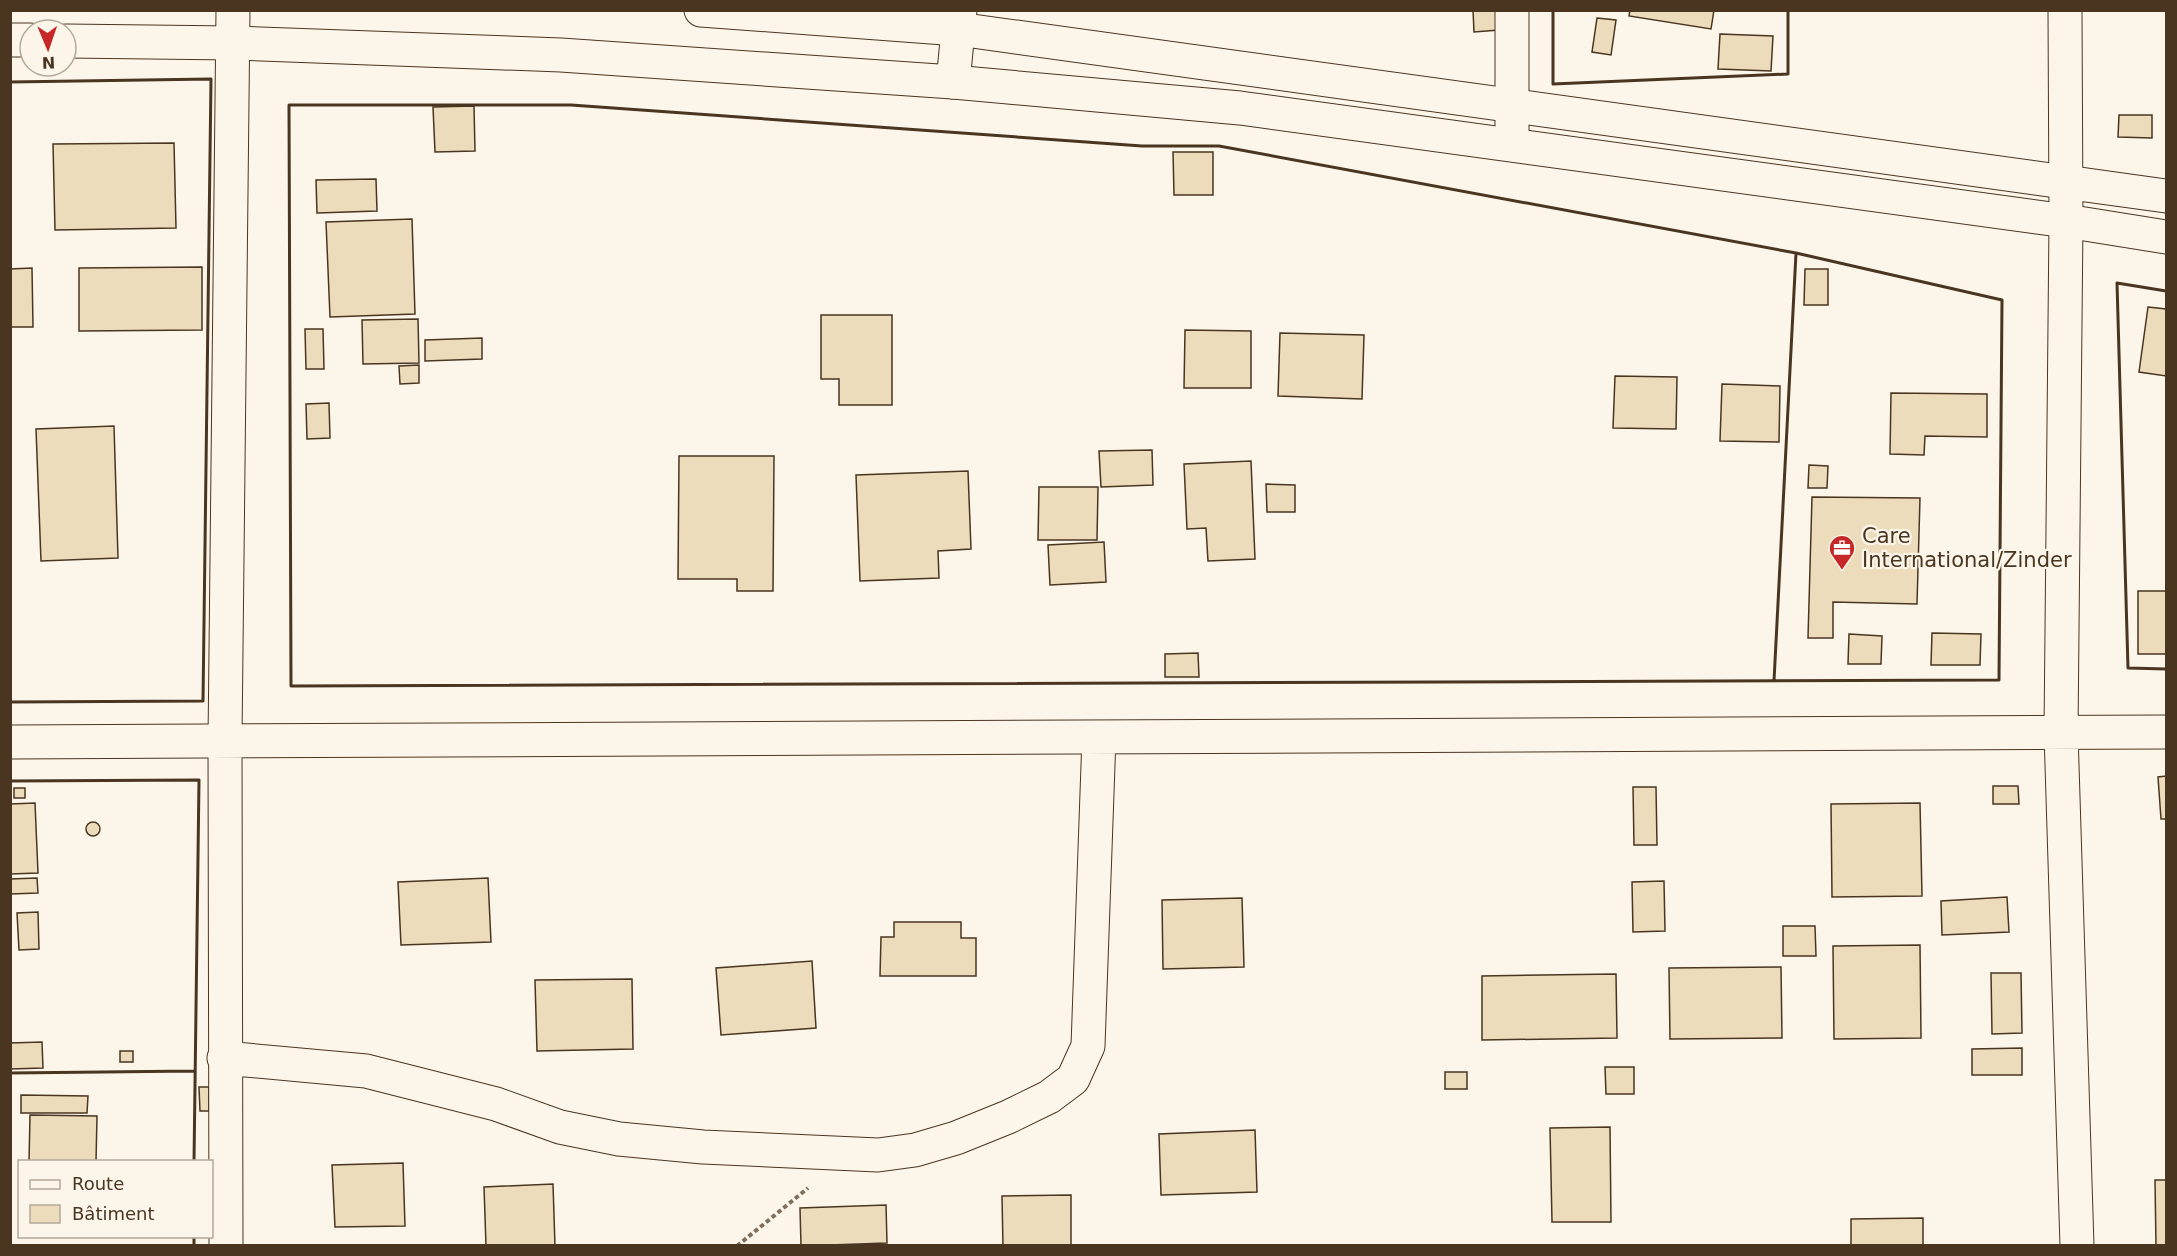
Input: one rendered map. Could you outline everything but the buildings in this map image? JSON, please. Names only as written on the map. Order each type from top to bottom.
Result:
[{"type":"main road","points":[[226,1245],[225,741],[233,10]]},
{"type":"main road","points":[[701,10],[959,20],[1248,71],[1511,104],[2166,196]]},
{"type":"main road","points":[[1512,10],[1512,143]]},
{"type":"main road","points":[[2065,10],[2066,221],[2061,733],[2078,1245]]},
{"type":"main road","points":[[953,82],[959,20]]},
{"type":"main road","points":[[78,41],[233,43],[561,55],[953,82],[1240,108],[1512,143],[2166,237]]},
{"type":"main road","points":[[10,742],[2166,732]]},
{"type":"main road","points":[[224,1058],[366,1071],[496,1104],[560,1127],[618,1139],[703,1147],[878,1155],[915,1150],[956,1138],[1008,1118],[1049,1097],[1073,1079],[1088,1046],[1099,737]]},
{"type":"path","points":[[737,1245],[816,1182]]},
{"type":"wall","points":[[1553,10],[1553,84],[1788,74],[1788,10]]},
{"type":"wall","points":[[10,82],[211,79],[203,701],[10,702]]},
{"type":"wall","points":[[289,105],[571,105],[1142,146],[1219,146],[1796,253],[2002,300],[1999,680],[291,686],[289,105]]},
{"type":"wall","points":[[1774,681],[1796,253]]},
{"type":"wall","points":[[2166,291],[2117,283],[2128,668],[2166,669]]},
{"type":"wall","points":[[10,781],[199,780],[194,1160]]},
{"type":"wall","points":[[10,1073],[194,1071]]},
{"type":"wall","points":[[194,1238],[194,1246]]},
{"type":"place","name":"Care International/Zinder","points":[[1842,571]]}]
